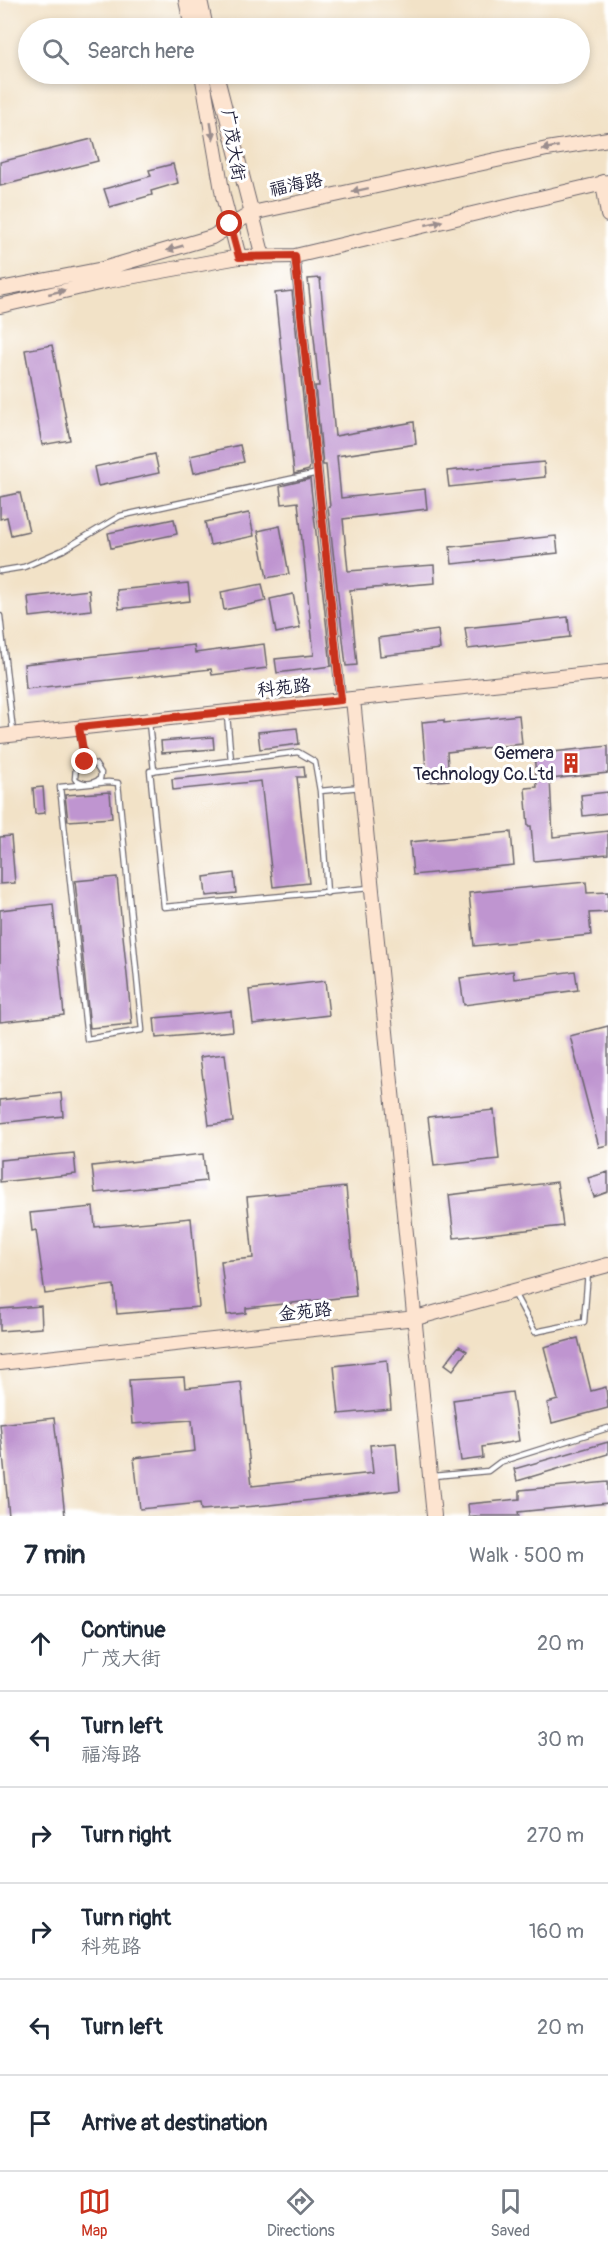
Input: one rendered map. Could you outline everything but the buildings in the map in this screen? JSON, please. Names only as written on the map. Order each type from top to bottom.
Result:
[{"type":"street","points":[[186,0],[190,18]]},
{"type":"street","points":[[200,0],[204,18]]},
{"type":"street","name":"广茂大街","points":[[204,84],[230,224],[239,257]]},
{"type":"street","name":"广茂大街","points":[[219,84],[263,257]]},
{"type":"street","name":"福海路","points":[[0,290],[103,269],[212,237],[230,224],[252,213],[548,149],[608,139]]},
{"type":"street","points":[[0,306],[107,280],[239,257],[295,256],[605,182],[608,215]]},
{"type":"street","points":[[295,256],[318,474],[347,699],[361,787],[416,1318],[434,1516]]},
{"type":"street","name":"科苑路","points":[[7,735],[608,672]]},
{"type":"street","name":"金苑路","points":[[0,1363],[416,1318],[608,1265]]},
{"type":"lane","points":[[0,571],[24,567],[63,550],[120,516],[318,474]]},
{"type":"lane","points":[[0,616],[7,735]]},
{"type":"lane","points":[[227,712],[231,761]]},
{"type":"lane","points":[[148,720],[154,771]]},
{"type":"lane","points":[[79,727],[85,762]]},
{"type":"lane","points":[[327,893],[320,791],[315,762],[298,752],[150,771],[164,907],[327,893],[370,888]]},
{"type":"lane","points":[[85,762],[76,766],[75,778],[80,783],[93,784],[118,783],[142,1030],[87,1038],[60,787],[93,784],[100,779],[102,773],[95,764],[85,762]]},
{"type":"lane","points":[[320,791],[361,787]]},
{"type":"lane","points":[[513,1291],[535,1332],[584,1322],[588,1270]]},
{"type":"lane","points":[[430,1476],[488,1471],[500,1462],[608,1428]]},
{"type":"place","name":"Gemera Technology Co.Ltd","points":[[571,763]]},
{"type":"route","points":[[85,762],[79,727],[341,700],[295,256],[239,257],[230,224]]}]
